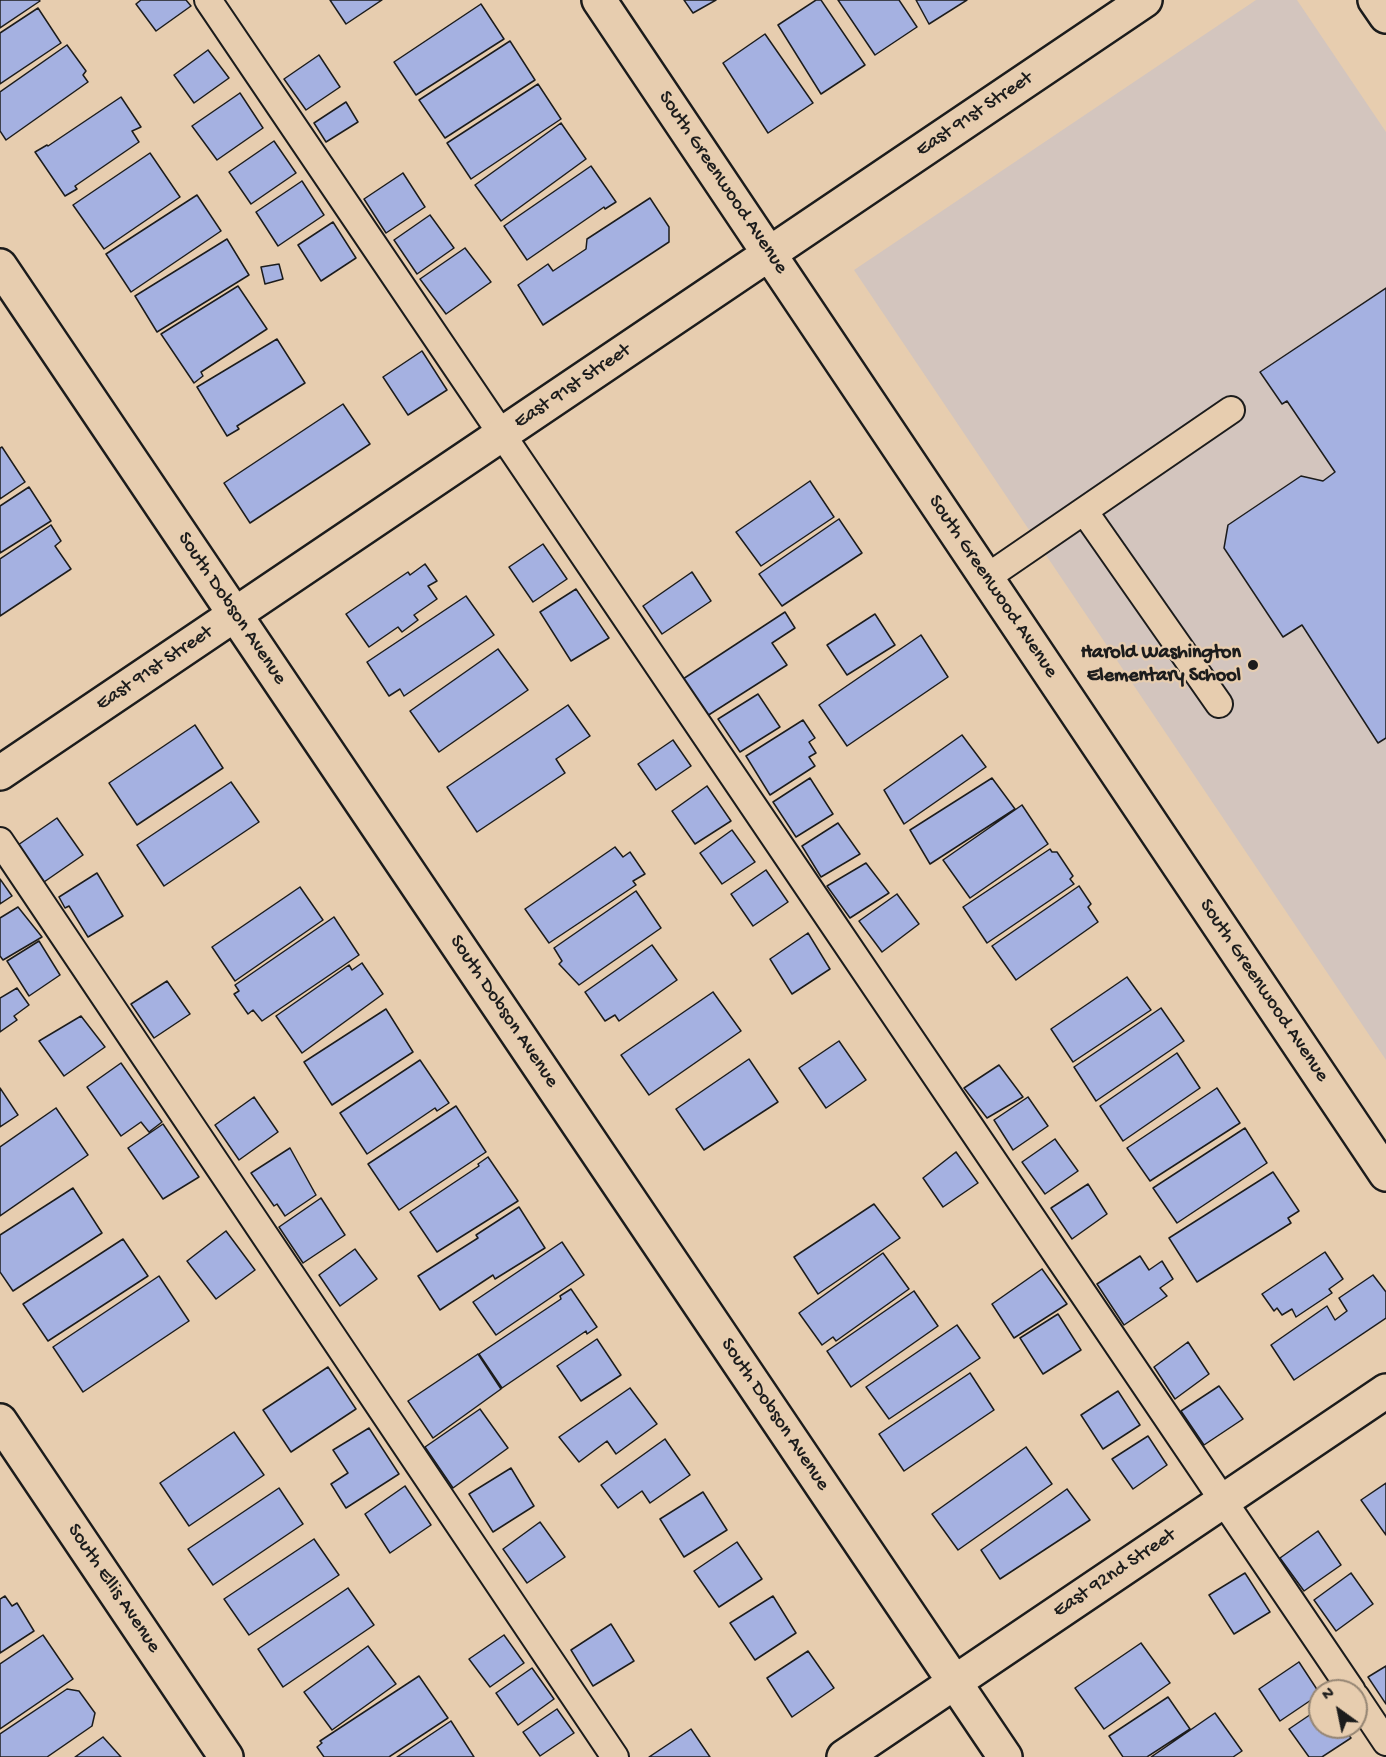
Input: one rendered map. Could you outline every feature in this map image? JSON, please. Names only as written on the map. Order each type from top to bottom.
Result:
[{"type":"street","name":"South Greenwood Avenue","points":[[599,0],[1386,1174]]},
{"type":"street","name":"East 91st Street","points":[[0,773],[1145,0]]},
{"type":"street","points":[[1375,0],[1386,16]]},
{"type":"street","name":"South Dobson Avenue","points":[[0,266],[1005,1757]]},
{"type":"street","name":"East 92nd Street","points":[[844,1757],[1386,1391]]},
{"type":"street","name":"South Ellis Avenue","points":[[0,1422],[226,1757]]},
{"type":"lane","points":[[208,0],[1344,1679]]},
{"type":"lane","points":[[986,578],[1231,410]]},
{"type":"lane","points":[[1084,511],[1219,704]]},
{"type":"lane","points":[[0,841],[615,1757]]},
{"type":"lane","points":[[1368,1715],[1386,1742]]},
{"type":"shaded area","name":"Harold Washington Elementary School","points":[[1256,0],[1297,0],[1386,132],[1386,1060],[854,270]]},
{"type":"building","points":[[0,0],[39,0],[40,1],[0,28]]},
{"type":"building","points":[[141,0],[186,0],[191,6],[156,31],[136,4]]},
{"type":"building","points":[[330,0],[382,0],[346,24]]},
{"type":"building","points":[[684,0],[716,0],[693,13]]},
{"type":"building","points":[[816,0],[821,0],[865,65],[821,94],[778,25]]},
{"type":"building","points":[[838,0],[899,0],[917,27],[875,55]]},
{"type":"building","points":[[916,0],[967,0],[929,24]]},
{"type":"building","points":[[481,4],[504,39],[416,95],[394,62]]},
{"type":"building","points":[[38,8],[61,43],[0,84],[0,33]]},
{"type":"building","points":[[765,34],[813,103],[768,133],[723,63]]},
{"type":"building","points":[[510,41],[535,80],[445,138],[419,100]]},
{"type":"building","points":[[67,45],[86,71],[83,75],[88,82],[6,140],[0,131],[0,92]]},
{"type":"building","points":[[208,50],[229,78],[194,103],[174,75]]},
{"type":"building","points":[[319,55],[340,87],[306,110],[284,79]]},
{"type":"building","points":[[538,84],[561,119],[471,179],[447,143]]},
{"type":"building","points":[[240,93],[263,128],[217,160],[192,126]]},
{"type":"building","points":[[121,97],[141,127],[132,131],[139,142],[75,186],[77,189],[65,196],[35,152],[48,146]]},
{"type":"building","points":[[346,102],[358,122],[326,142],[314,123]]},
{"type":"building","points":[[561,123],[586,159],[501,221],[475,185]]},
{"type":"building","points":[[274,141],[296,173],[251,204],[229,172]]},
{"type":"building","points":[[150,153],[180,197],[104,249],[73,205]]},
{"type":"building","points":[[591,166],[616,202],[605,209],[604,207],[527,260],[504,226]]},
{"type":"building","points":[[403,173],[425,207],[386,233],[364,199]]},
{"type":"building","points":[[302,181],[324,215],[278,246],[256,212]]},
{"type":"building","points":[[197,195],[221,231],[131,292],[106,254]]},
{"type":"building","points":[[650,198],[669,227],[669,242],[543,325],[518,285],[548,264],[553,271],[586,249],[587,239]]},
{"type":"building","points":[[430,215],[454,248],[417,274],[394,240]]},
{"type":"building","points":[[333,222],[356,258],[321,281],[298,245]]},
{"type":"building","points":[[227,239],[249,275],[157,332],[135,296]]},
{"type":"building","points":[[465,248],[491,282],[446,314],[420,279]]},
{"type":"building","points":[[279,264],[283,279],[265,284],[261,267]]},
{"type":"building","points":[[238,286],[267,329],[201,372],[203,376],[194,383],[161,334]]},
{"type":"building","points":[[1386,288],[1386,738],[1378,743],[1302,625],[1283,637],[1224,548],[1228,525],[1301,476],[1323,481],[1335,472],[1287,401],[1282,404],[1260,372]]},
{"type":"building","points":[[277,339],[305,383],[237,426],[239,429],[227,436],[197,387]]},
{"type":"building","points":[[422,351],[447,390],[408,415],[383,377]]},
{"type":"building","points":[[343,404],[370,444],[250,523],[224,483]]},
{"type":"building","points":[[2,447],[25,482],[0,499],[0,448]]},
{"type":"building","points":[[810,481],[834,517],[761,566],[736,532]]},
{"type":"building","points":[[29,487],[51,521],[0,553],[0,506]]},
{"type":"building","points":[[839,519],[862,553],[782,606],[759,574]]},
{"type":"building","points":[[51,525],[61,541],[55,546],[71,569],[0,616],[0,559]]},
{"type":"building","points":[[543,544],[567,579],[533,602],[509,567]]},
{"type":"building","points":[[425,564],[437,581],[428,586],[437,599],[414,615],[418,620],[402,632],[398,627],[369,647],[346,614],[408,572],[410,575]]},
{"type":"building","points":[[692,572],[711,601],[662,634],[643,606]]},
{"type":"building","points":[[576,589],[609,638],[571,661],[540,612]]},
{"type":"building","points":[[466,596],[494,635],[404,696],[400,689],[389,696],[367,662]]},
{"type":"building","points":[[785,612],[795,628],[772,643],[787,665],[707,716],[683,679]]},
{"type":"building","points":[[875,614],[895,645],[847,675],[827,645]]},
{"type":"building","points":[[921,635],[948,677],[847,746],[819,705]]},
{"type":"building","points":[[498,649],[528,690],[439,752],[410,711]]},
{"type":"building","points":[[758,694],[780,727],[740,752],[718,719]]},
{"type":"building","points":[[568,705],[590,736],[556,759],[565,773],[477,832],[447,787]]},
{"type":"building","points":[[803,720],[815,738],[809,742],[816,753],[809,757],[815,766],[770,795],[746,756]]},
{"type":"building","points":[[195,725],[223,768],[137,825],[109,783]]},
{"type":"building","points":[[962,735],[986,767],[904,824],[884,790]]},
{"type":"building","points":[[673,740],[691,766],[656,790],[638,764]]},
{"type":"building","points":[[810,778],[833,814],[796,837],[773,802]]},
{"type":"building","points":[[992,778],[1015,809],[930,864],[910,830]]},
{"type":"building","points":[[231,782],[259,822],[164,886],[137,845]]},
{"type":"building","points":[[707,786],[731,821],[695,844],[672,811]]},
{"type":"building","points":[[1022,805],[1048,844],[970,898],[943,860]]},
{"type":"building","points":[[57,818],[83,855],[44,882],[18,845]]},
{"type":"building","points":[[838,823],[860,854],[821,877],[802,846]]},
{"type":"building","points":[[732,830],[755,862],[722,884],[700,853]]},
{"type":"building","points":[[615,847],[623,857],[630,852],[645,874],[633,881],[636,885],[549,943],[525,909]]},
{"type":"building","points":[[1050,849],[1052,852],[1057,852],[1073,876],[1070,879],[1074,884],[987,943],[963,907]]},
{"type":"building","points":[[866,863],[889,893],[850,918],[827,886]]},
{"type":"building","points":[[766,870],[788,902],[753,926],[731,894]]},
{"type":"building","points":[[97,873],[123,916],[88,937],[69,906],[65,908],[59,897]]},
{"type":"building","points":[[0,879],[12,896],[0,904]]},
{"type":"building","points":[[1079,886],[1091,904],[1088,907],[1098,922],[1016,980],[992,946]]},
{"type":"building","points":[[300,887],[323,920],[235,981],[212,947]]},
{"type":"building","points":[[636,891],[661,928],[579,985],[559,964],[562,961],[554,948]]},
{"type":"building","points":[[897,894],[919,924],[882,952],[859,921]]},
{"type":"building","points":[[18,907],[42,937],[3,960],[0,956],[0,918]]},
{"type":"building","points":[[334,917],[359,955],[262,1021],[253,1010],[248,1014],[234,994],[239,991],[235,985]]},
{"type":"building","points":[[808,933],[830,969],[792,994],[770,959]]},
{"type":"building","points":[[39,941],[60,975],[29,996],[7,961]]},
{"type":"building","points":[[652,945],[677,980],[619,1021],[615,1015],[605,1021],[585,992]]},
{"type":"building","points":[[362,963],[383,994],[302,1053],[276,1016],[349,965],[352,970]]},
{"type":"building","points":[[1127,977],[1151,1010],[1073,1062],[1051,1029]]},
{"type":"building","points":[[167,981],[190,1014],[154,1038],[131,1004]]},
{"type":"building","points":[[17,988],[29,1005],[14,1016],[17,1020],[0,1032],[0,998]]},
{"type":"building","points":[[713,992],[741,1031],[649,1095],[621,1055]]},
{"type":"building","points":[[1161,1008],[1184,1041],[1096,1101],[1074,1067]]},
{"type":"building","points":[[386,1009],[413,1052],[332,1105],[304,1062]]},
{"type":"building","points":[[81,1016],[105,1047],[64,1076],[39,1041]]},
{"type":"building","points":[[839,1041],[866,1080],[826,1108],[799,1068]]},
{"type":"building","points":[[1177,1053],[1200,1088],[1123,1141],[1100,1106]]},
{"type":"building","points":[[749,1059],[778,1102],[704,1150],[676,1109]]},
{"type":"building","points":[[420,1060],[449,1103],[437,1111],[435,1108],[367,1154],[340,1113]]},
{"type":"building","points":[[121,1063],[162,1122],[149,1132],[141,1122],[121,1136],[87,1087]]},
{"type":"building","points":[[999,1065],[1023,1097],[987,1118],[964,1088]]},
{"type":"building","points":[[0,1088],[18,1115],[0,1127]]},
{"type":"building","points":[[1217,1088],[1240,1123],[1150,1181],[1127,1148]]},
{"type":"building","points":[[254,1097],[278,1132],[239,1160],[215,1125]]},
{"type":"building","points":[[1028,1097],[1048,1126],[1013,1150],[994,1120]]},
{"type":"building","points":[[456,1106],[486,1152],[399,1210],[368,1164]]},
{"type":"building","points":[[56,1108],[88,1155],[0,1216],[0,1147]]},
{"type":"building","points":[[163,1124],[199,1177],[163,1199],[128,1148]]},
{"type":"building","points":[[1245,1128],[1267,1163],[1177,1223],[1153,1188]]},
{"type":"building","points":[[1055,1139],[1078,1171],[1045,1194],[1022,1162]]},
{"type":"building","points":[[290,1148],[316,1195],[285,1216],[277,1204],[274,1206],[251,1173]]},
{"type":"building","points":[[956,1152],[978,1183],[943,1207],[923,1178]]},
{"type":"building","points":[[488,1157],[518,1201],[437,1252],[410,1212],[479,1166],[478,1164]]},
{"type":"building","points":[[1273,1172],[1299,1211],[1288,1218],[1291,1223],[1197,1282],[1169,1238]]},
{"type":"building","points":[[1088,1184],[1107,1214],[1072,1239],[1051,1208]]},
{"type":"building","points":[[73,1188],[102,1233],[13,1291],[0,1272],[0,1235]]},
{"type":"building","points":[[321,1198],[345,1235],[303,1263],[279,1227]]},
{"type":"building","points":[[874,1204],[900,1238],[818,1294],[794,1257]]},
{"type":"building","points":[[519,1207],[545,1248],[495,1279],[493,1275],[440,1310],[418,1276],[478,1238],[476,1235]]},
{"type":"building","points":[[226,1231],[255,1270],[216,1299],[187,1261]]},
{"type":"building","points":[[123,1239],[148,1276],[48,1341],[23,1304]]},
{"type":"building","points":[[562,1242],[584,1275],[496,1335],[473,1302]]},
{"type":"building","points":[[355,1249],[377,1279],[340,1306],[319,1275]]},
{"type":"building","points":[[1325,1252],[1343,1279],[1329,1289],[1332,1293],[1296,1317],[1292,1309],[1282,1315],[1277,1308],[1274,1311],[1262,1294]]},
{"type":"building","points":[[883,1253],[909,1289],[836,1341],[833,1337],[822,1345],[799,1313]]},
{"type":"building","points":[[1140,1256],[1149,1270],[1162,1261],[1173,1279],[1160,1288],[1167,1296],[1124,1325],[1097,1284]]},
{"type":"building","points":[[1042,1269],[1067,1304],[1014,1338],[992,1304]]},
{"type":"building","points":[[1373,1275],[1386,1292],[1386,1318],[1294,1380],[1271,1345],[1327,1306],[1335,1320],[1347,1311],[1339,1298]]},
{"type":"building","points":[[159,1276],[189,1321],[83,1392],[53,1347]]},
{"type":"building","points":[[571,1289],[597,1327],[587,1334],[586,1331],[502,1388],[479,1354],[561,1299],[560,1296]]},
{"type":"building","points":[[914,1291],[938,1326],[851,1387],[827,1351]]},
{"type":"building","points":[[1058,1314],[1081,1350],[1043,1374],[1020,1338]]},
{"type":"building","points":[[957,1325],[980,1358],[889,1419],[866,1387]]},
{"type":"building","points":[[597,1339],[621,1375],[581,1401],[557,1366]]},
{"type":"building","points":[[1188,1342],[1209,1374],[1175,1399],[1154,1367]]},
{"type":"building","points":[[478,1354],[501,1389],[433,1438],[408,1401]]},
{"type":"building","points":[[328,1367],[356,1409],[291,1452],[263,1410]]},
{"type":"building","points":[[970,1373],[994,1410],[904,1471],[879,1434]]},
{"type":"building","points":[[1219,1386],[1243,1419],[1204,1445],[1181,1411]]},
{"type":"building","points":[[630,1388],[657,1424],[616,1454],[607,1441],[579,1462],[559,1437]]},
{"type":"building","points":[[1118,1391],[1140,1425],[1103,1449],[1081,1415]]},
{"type":"building","points":[[480,1409],[508,1448],[453,1488],[425,1447]]},
{"type":"building","points":[[369,1428],[399,1474],[346,1508],[331,1484],[348,1473],[333,1450]]},
{"type":"building","points":[[234,1432],[264,1475],[189,1526],[160,1483]]},
{"type":"building","points":[[1148,1436],[1167,1465],[1133,1489],[1112,1459]]},
{"type":"building","points":[[665,1439],[690,1475],[650,1503],[642,1491],[618,1508],[601,1485]]},
{"type":"building","points":[[1026,1447],[1052,1484],[958,1550],[932,1514]]},
{"type":"building","points":[[511,1468],[534,1506],[493,1532],[469,1494]]},
{"type":"building","points":[[1386,1483],[1386,1535],[1361,1500]]},
{"type":"building","points":[[405,1486],[431,1525],[390,1553],[365,1514]]},
{"type":"building","points":[[279,1488],[303,1524],[213,1585],[188,1549]]},
{"type":"building","points":[[1067,1489],[1090,1520],[1000,1579],[981,1550]]},
{"type":"building","points":[[703,1492],[727,1530],[684,1557],[660,1519]]},
{"type":"building","points":[[540,1522],[565,1557],[527,1583],[503,1549]]},
{"type":"building","points":[[1318,1531],[1341,1565],[1304,1591],[1280,1558]]},
{"type":"building","points":[[314,1539],[339,1575],[249,1635],[224,1599]]},
{"type":"building","points":[[737,1542],[762,1579],[719,1607],[694,1571]]},
{"type":"building","points":[[1245,1573],[1270,1612],[1234,1634],[1209,1595]]},
{"type":"building","points":[[1351,1573],[1373,1604],[1336,1631],[1314,1600]]},
{"type":"building","points":[[348,1588],[374,1625],[283,1687],[258,1649]]},
{"type":"building","points":[[5,1596],[12,1606],[17,1603],[34,1631],[0,1653],[0,1599]]},
{"type":"building","points":[[773,1596],[796,1633],[755,1660],[730,1623]]},
{"type":"building","points":[[611,1624],[634,1661],[593,1686],[571,1650]]},
{"type":"building","points":[[43,1635],[73,1679],[0,1729],[0,1664]]},
{"type":"building","points":[[504,1635],[524,1663],[490,1687],[469,1659]]},
{"type":"building","points":[[1141,1643],[1170,1683],[1104,1729],[1075,1688]]},
{"type":"building","points":[[368,1646],[396,1684],[332,1730],[304,1692]]},
{"type":"building","points":[[808,1651],[834,1688],[792,1717],[767,1678]]},
{"type":"building","points":[[1299,1662],[1310,1679],[1308,1679],[1308,1702],[1280,1721],[1259,1689]]},
{"type":"building","points":[[1386,1666],[1386,1704],[1368,1677]]},
{"type":"building","points":[[532,1668],[554,1699],[518,1725],[496,1693]]},
{"type":"building","points":[[419,1676],[448,1718],[389,1757],[324,1757],[317,1747],[322,1743],[320,1741]]},
{"type":"building","points":[[67,1689],[79,1691],[95,1713],[92,1726],[47,1757],[0,1757],[0,1734]]},
{"type":"building","points":[[1168,1697],[1190,1729],[1147,1757],[1123,1757],[1109,1736]]},
{"type":"building","points":[[557,1709],[574,1733],[540,1756],[523,1732]]},
{"type":"building","points":[[1215,1713],[1242,1751],[1233,1757],[1151,1757]]},
{"type":"building","points":[[1308,1716],[1308,1739],[1349,1739],[1322,1757],[1309,1757],[1289,1729]]},
{"type":"building","points":[[451,1721],[474,1757],[397,1757]]},
{"type":"building","points":[[691,1729],[710,1757],[649,1757]]},
{"type":"building","points":[[103,1737],[121,1757],[75,1757]]},
{"type":"place","name":"Harold Washington Elementary School","points":[[1253,665]]}]
